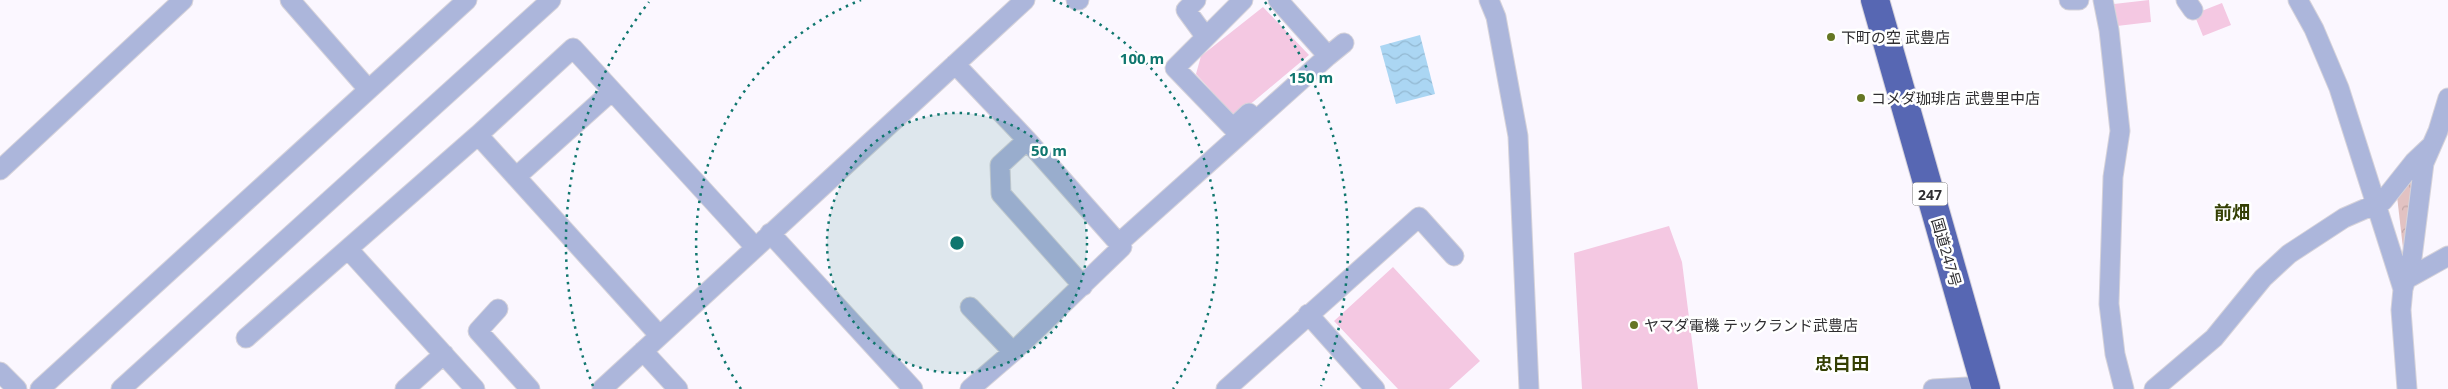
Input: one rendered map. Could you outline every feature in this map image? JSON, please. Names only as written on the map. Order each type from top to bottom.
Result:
[{"type":"highway","name":"国道247号","points":[[1874,0],[1986,387]]},
{"type":"street","points":[[0,170],[183,0]]},
{"type":"street","points":[[290,0],[368,89]]},
{"type":"street","points":[[40,389],[467,0]]},
{"type":"street","points":[[121,389],[551,0]]},
{"type":"street","points":[[602,389],[1025,0]]},
{"type":"street","points":[[1196,0],[1186,10],[1205,36]]},
{"type":"street","points":[[1243,0],[1175,68],[1233,128],[1308,60]]},
{"type":"street","points":[[1278,0],[1328,56]]},
{"type":"street","points":[[1489,0],[1496,18],[1518,136],[1529,389]]},
{"type":"street","points":[[2069,0],[2079,0]]},
{"type":"street","points":[[2103,0],[2120,131],[2113,177],[2109,304],[2115,354],[2124,389]]},
{"type":"street","points":[[2298,0],[2334,74],[2404,284]]},
{"type":"street","points":[[1119,243],[1344,43]]},
{"type":"street","points":[[246,338],[478,135],[573,48],[755,247]]},
{"type":"street","points":[[955,64],[1028,140],[1122,247],[1014,352],[970,389]]},
{"type":"street","points":[[516,176],[612,91]]},
{"type":"street","points":[[2407,389],[2401,310],[2404,284],[2412,258],[2424,163],[2448,98]]},
{"type":"street","points":[[478,135],[659,335]]},
{"type":"street","points":[[1028,140],[1000,165],[1001,194],[1083,286]]},
{"type":"street","points":[[2154,389],[2214,338],[2263,278],[2289,254],[2344,218],[2383,201],[2414,162],[2432,144]]},
{"type":"street","points":[[1226,389],[1419,217],[1454,256]]},
{"type":"street","points":[[770,233],[914,389]]},
{"type":"street","points":[[348,249],[475,389]]},
{"type":"street","points":[[2404,284],[2448,256]]},
{"type":"street","points":[[970,307],[1014,352]]},
{"type":"street","points":[[498,309],[478,331],[530,389]]},
{"type":"street","points":[[1308,314],[1376,389]]},
{"type":"street","points":[[643,351],[678,389]]},
{"type":"street","points":[[406,389],[444,354]]},
{"type":"street","points":[[0,372],[17,389]]},
{"type":"street","points":[[1933,389],[1986,387]]},
{"type":"green space","points":[[2412,175],[2419,177],[2404,257],[2397,196]]},
{"type":"water","points":[[1420,35],[1435,94],[1396,104],[1380,46]]},
{"type":"building","points":[[2149,0],[2151,22],[2117,26],[2114,4]]},
{"type":"building","points":[[2222,3],[2231,25],[2203,36],[2194,14]]},
{"type":"building","points":[[1263,7],[1309,55],[1235,117],[1196,74],[1201,56]]},
{"type":"building","name":"ヤマダ電機 テックランド武豊店","points":[[1669,226],[1682,262],[1698,389],[1582,389],[1574,253]]},
{"type":"building","points":[[1393,267],[1480,361],[1449,389],[1398,389],[1334,321]]},
{"type":"place","name":"下町の空 武豊店","points":[[1831,37]]},
{"type":"place","name":"コメダ珈琲店 武豊里中店","points":[[1861,98]]},
{"type":"place","name":"ヤマダ電機 テックランド武豊店","points":[[1634,325]]},
{"type":"district","name":"前畑","points":[[2232,212]]},
{"type":"district","name":"忠白田","points":[[1842,363]]}]
